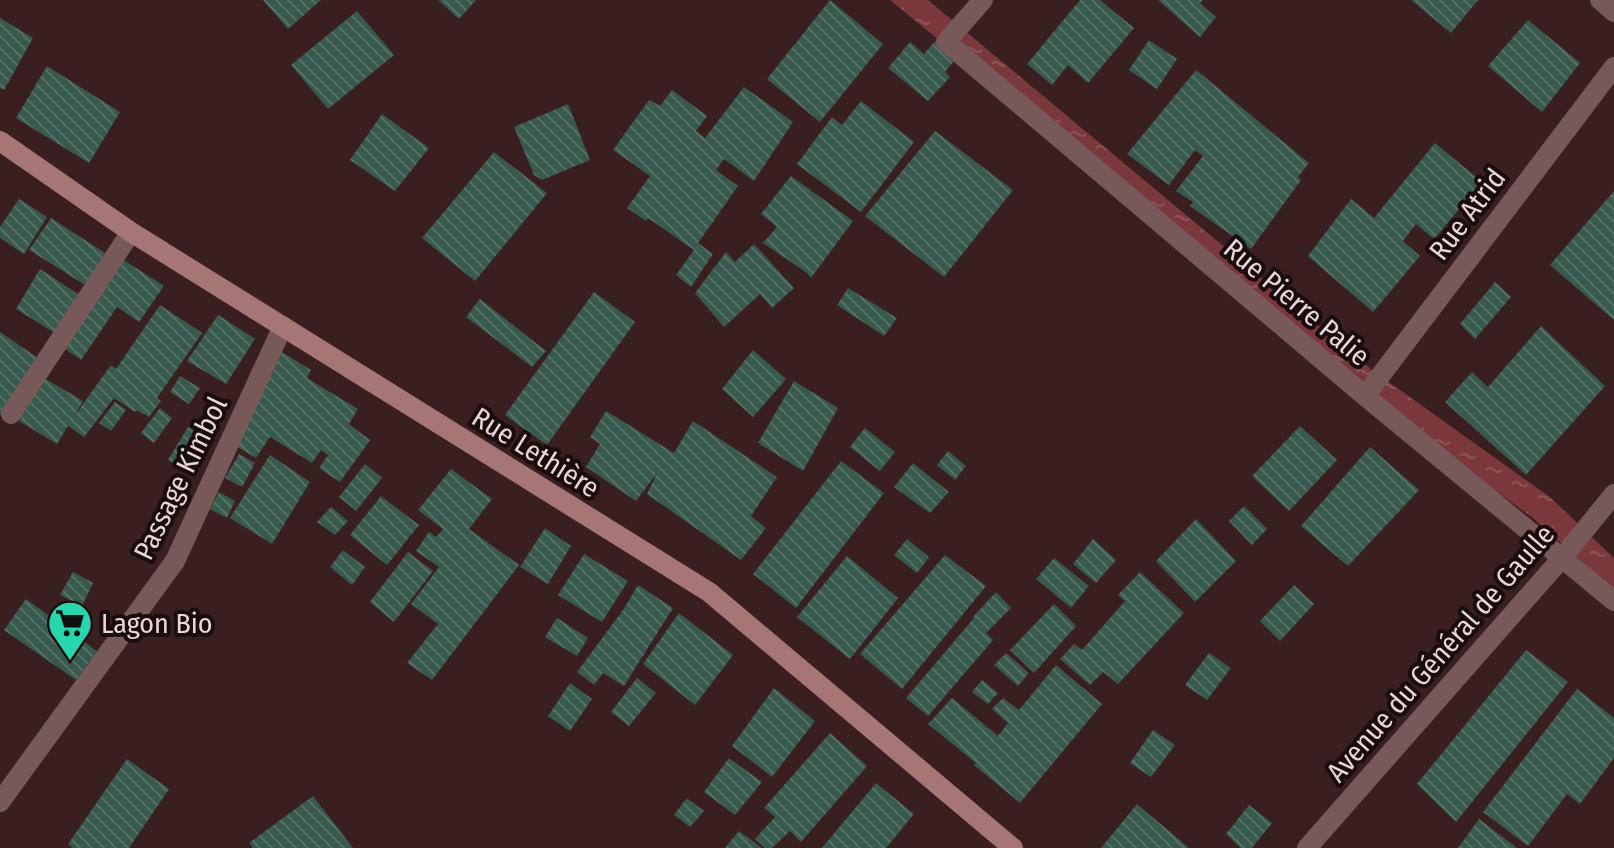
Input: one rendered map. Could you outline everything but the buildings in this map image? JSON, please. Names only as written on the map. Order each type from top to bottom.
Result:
[{"type":"street","name":"Rue Pierre Palie","points":[[983,0],[946,42],[1365,396],[1614,601]]},
{"type":"street","points":[[1600,0],[1614,12]]},
{"type":"street","name":"Rue Atrid","points":[[1365,396],[1614,67]]},
{"type":"street","name":"Rue Lethière","points":[[0,141],[131,232],[709,592],[1013,848]]},
{"type":"street","points":[[11,414],[131,232]]},
{"type":"street","name":"Passage Kimbol","points":[[0,802],[175,561],[283,326]]},
{"type":"street","name":"Avenue du Général de Gaulle","points":[[1307,848],[1562,558],[1614,494]]},
{"type":"water","points":[[890,0],[928,0],[1372,370],[1550,497],[1614,558],[1614,589],[1533,518],[1462,466]]},
{"type":"place","name":"Lagon Bio","points":[[70,662]]}]
